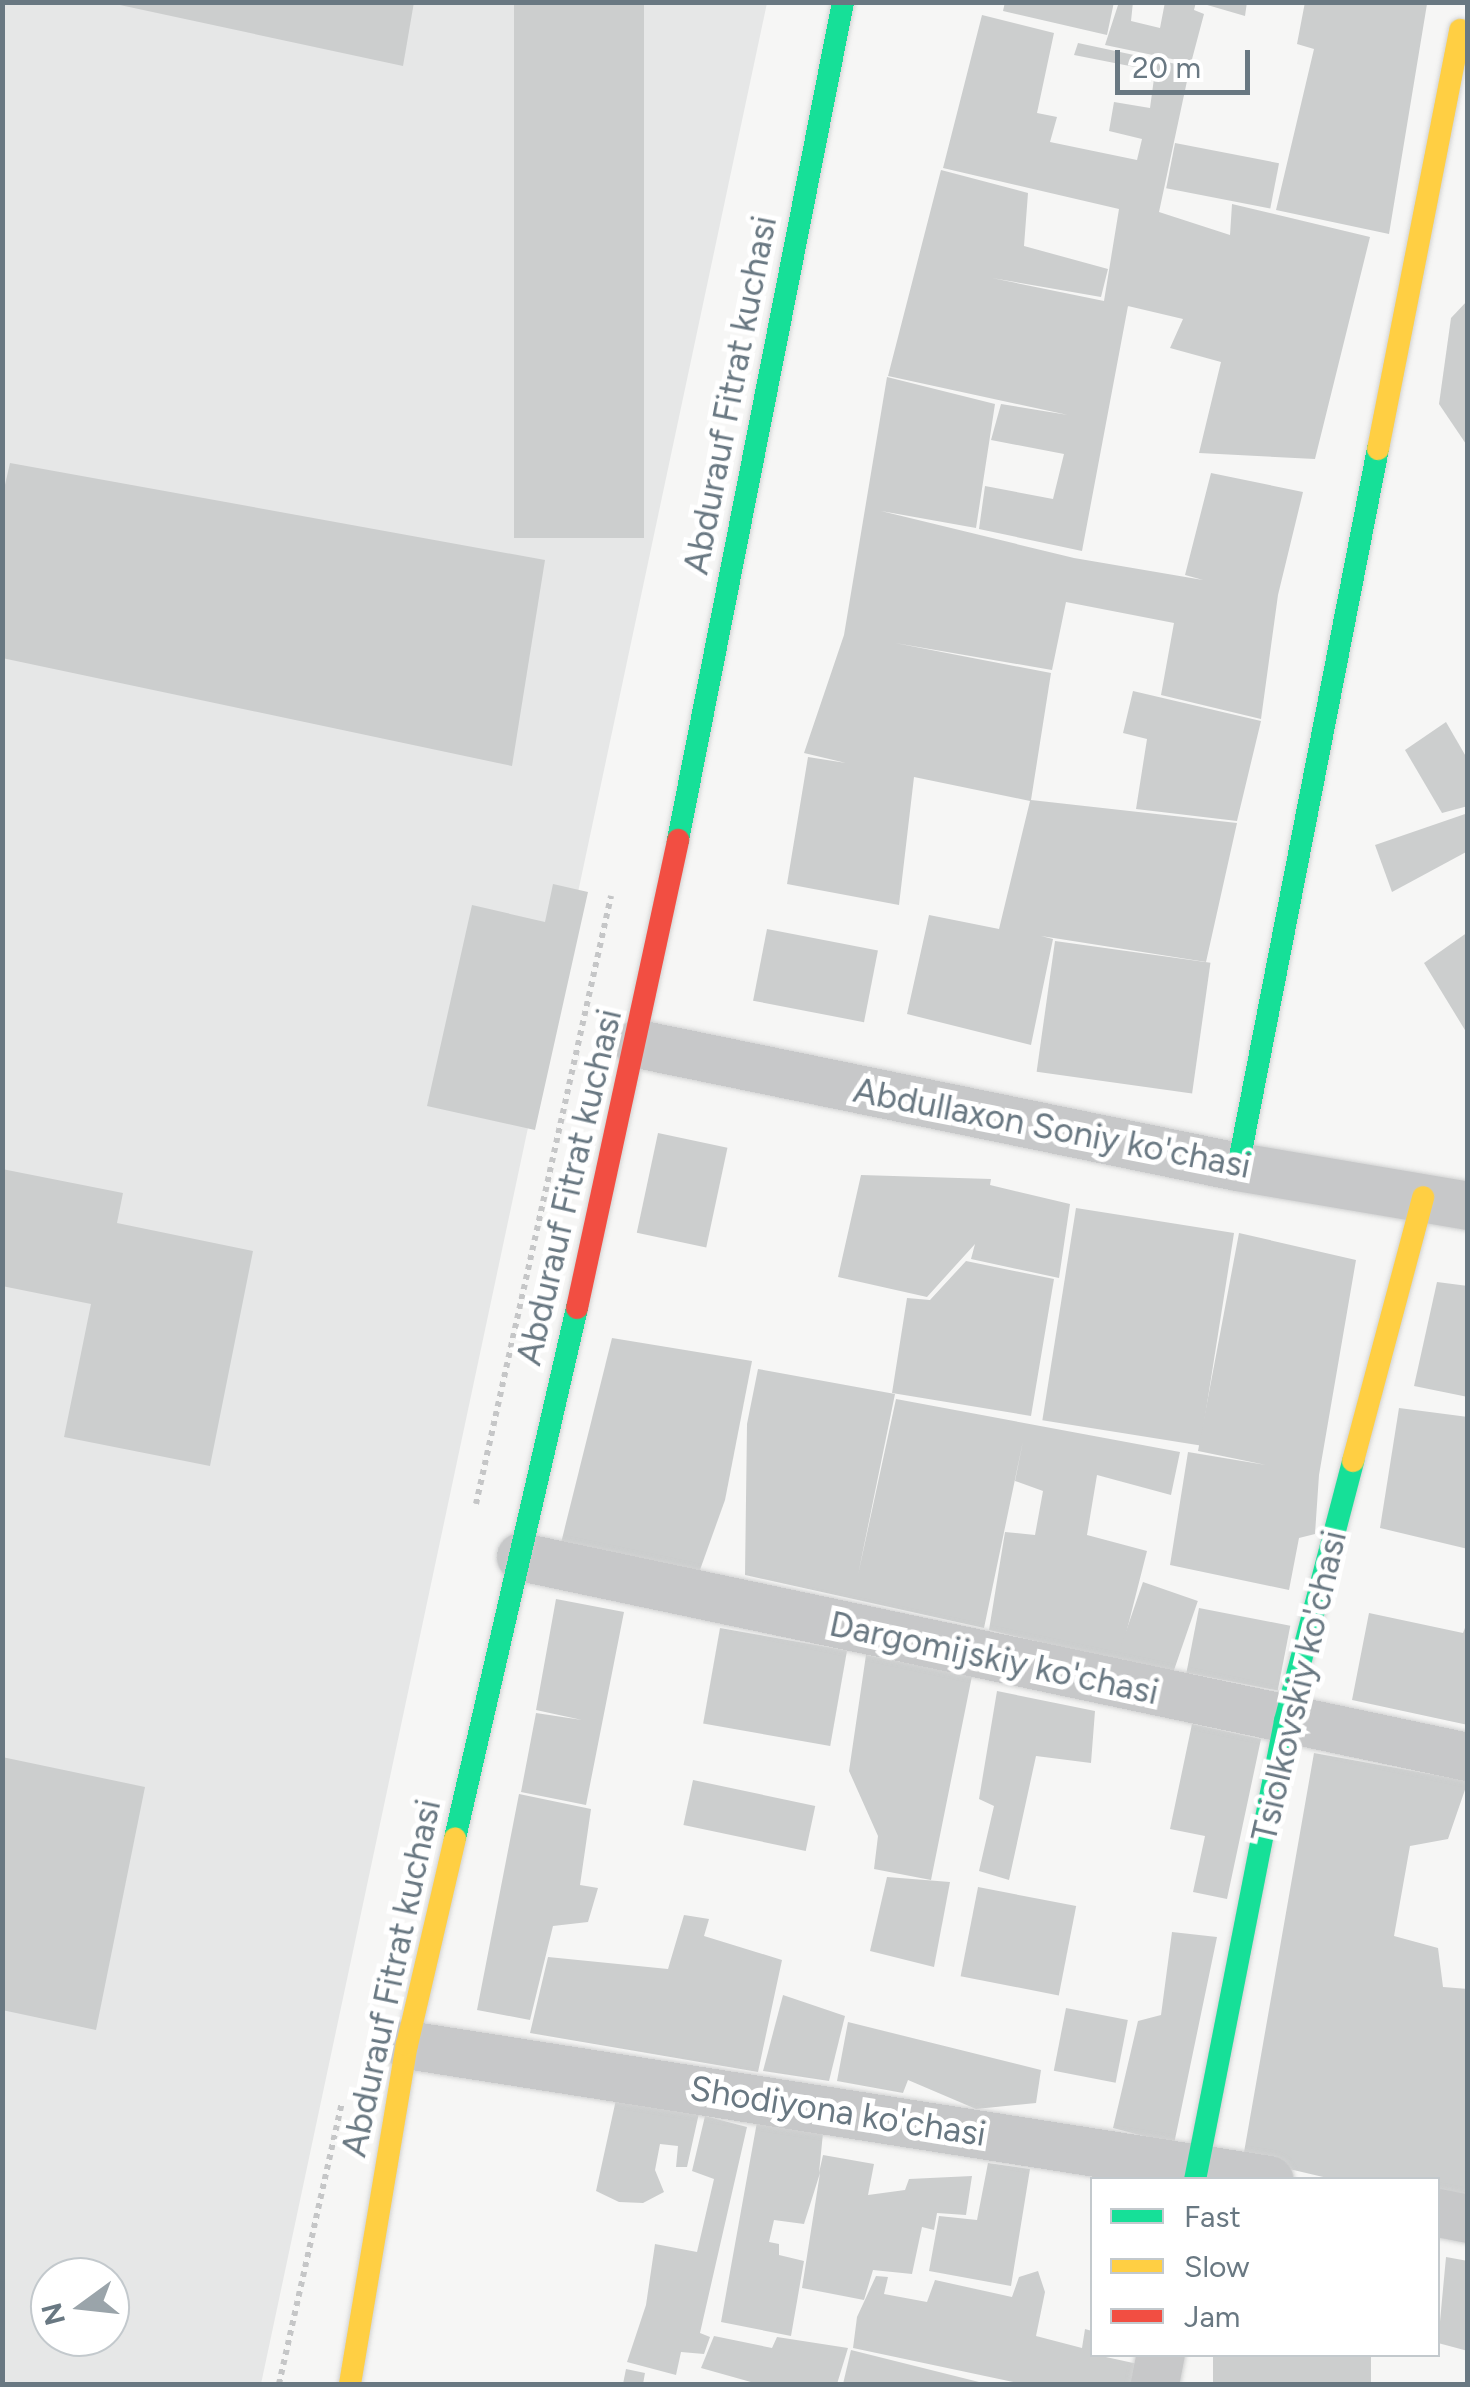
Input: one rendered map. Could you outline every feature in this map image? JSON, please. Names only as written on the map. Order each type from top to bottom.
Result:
[{"type":"street","name":"Abdurauf Fitrat kuchasi","points":[[350,2384],[407,2045],[638,1044],[842,2]]},
{"type":"street","points":[[1238,1166],[1459,25]]},
{"type":"street","name":"Abdullaxon Soniy ko'chasi","points":[[638,1044],[1238,1166],[1445,1201]]},
{"type":"street","name":"Tsiolkovskiy ko'chasi","points":[[1196,2172],[1285,1721],[1445,1201]]},
{"type":"street","name":"Dargomijskiy ko'chasi","points":[[521,1556],[1468,1757]]},
{"type":"street","name":"Shodiyona ko'chasi","points":[[407,2045],[1242,2177]]},
{"type":"street","points":[[1440,2213],[1468,2219]]},
{"type":"street","points":[[1155,2384],[1160,2357]]},
{"type":"path","points":[[474,1514],[616,875]]},
{"type":"path","points":[[279,2384],[344,2094]]},
{"type":"shaded area","points":[[3,3],[767,3],[261,2384],[3,2384]]},
{"type":"building","points":[[106,2],[414,2],[403,66]]},
{"type":"building","points":[[514,2],[644,2],[644,538],[514,538]]},
{"type":"building","points":[[1005,2],[1114,2],[1107,35],[1003,11]]},
{"type":"building","points":[[1119,2],[1133,2],[1131,21],[1160,28],[1165,2],[1196,2],[1194,10],[1204,14],[1191,63],[1105,45]]},
{"type":"building","points":[[1197,2],[1247,2],[1245,16]]},
{"type":"building","points":[[1305,2],[1427,4],[1389,234],[1276,210],[1314,49],[1297,44]]},
{"type":"building","points":[[982,15],[1054,33],[1037,113],[1057,117],[1050,142],[1137,160],[1142,139],[1109,131],[1114,102],[1150,108],[1155,71],[1074,55],[1078,43],[1190,67],[1159,212],[1230,235],[1232,204],[1370,237],[1315,459],[1199,453],[1221,362],[1170,348],[1183,319],[1128,306],[1082,551],[979,529],[985,486],[1053,499],[1064,454],[991,440],[1001,404],[1068,415],[888,376],[941,170],[1028,193],[1024,246],[1108,269],[1101,297],[992,278],[1104,301],[1119,209],[943,168]]},
{"type":"building","points":[[1175,143],[1279,163],[1270,208],[1166,188]]},
{"type":"building","points":[[1468,300],[1468,447],[1439,404],[1451,318]]},
{"type":"building","points":[[887,377],[995,404],[976,528],[881,511],[1074,558],[1203,580],[1185,575],[1211,473],[1303,492],[1278,595],[1261,719],[1161,695],[1174,623],[1066,602],[1052,670],[895,643],[1051,673],[1031,800],[1237,823],[1206,962],[1041,936],[1053,939],[1031,1045],[907,1014],[929,915],[999,929],[1030,801],[914,777],[899,905],[787,884],[808,757],[846,763],[804,753],[844,635]]},
{"type":"building","points":[[10,463],[545,560],[512,766],[2,658],[2,498]]},
{"type":"building","points":[[1133,691],[1261,721],[1237,821],[1136,809],[1147,739],[1123,733]]},
{"type":"building","points":[[1446,722],[1468,760],[1468,806],[1442,813],[1405,750]]},
{"type":"building","points":[[1468,813],[1468,851],[1392,892],[1375,845]]},
{"type":"building","points":[[553,884],[588,892],[535,1130],[427,1106],[472,905],[545,922]]},
{"type":"building","points":[[767,929],[878,951],[864,1022],[753,1001]]},
{"type":"building","points":[[1468,932],[1468,1035],[1424,963]]},
{"type":"building","points":[[1055,941],[1210,963],[1192,1094],[1037,1072]]},
{"type":"building","points":[[658,1133],[727,1148],[706,1248],[637,1233]]},
{"type":"building","points":[[2,1169],[123,1193],[117,1223],[253,1251],[210,1466],[64,1437],[91,1304],[2,1286]]},
{"type":"building","points":[[861,1175],[991,1179],[990,1185],[1070,1204],[1059,1278],[971,1259],[975,1244],[927,1297],[838,1277]]},
{"type":"building","points":[[1076,1208],[1234,1233],[1200,1445],[1042,1420]]},
{"type":"building","points":[[1239,1233],[1356,1260],[1319,1475],[1315,1534],[1299,1538],[1289,1590],[1170,1565],[1188,1452],[1266,1465],[1198,1451]]},
{"type":"building","points":[[966,1261],[1054,1279],[1031,1416],[892,1393],[907,1298],[930,1300]]},
{"type":"building","points":[[1437,1282],[1468,1286],[1468,1397],[1414,1386]]},
{"type":"building","points":[[612,1338],[752,1361],[725,1500],[696,1581],[559,1551]]},
{"type":"building","points":[[758,1369],[895,1394],[858,1575],[896,1399],[1180,1452],[1171,1495],[1097,1475],[1087,1535],[1147,1551],[1119,1661],[989,1630],[1005,1532],[1035,1535],[1043,1491],[1015,1481],[1023,1441],[984,1628],[745,1575],[747,1424]]},
{"type":"building","points":[[1399,1408],[1468,1417],[1468,1549],[1380,1528]]},
{"type":"building","points":[[1143,1582],[1198,1601],[1172,1677],[1117,1658]]},
{"type":"building","points":[[556,1599],[624,1612],[586,1805],[521,1792],[536,1713],[582,1720],[536,1710]]},
{"type":"building","points":[[1199,1608],[1290,1626],[1278,1691],[1186,1673]]},
{"type":"building","points":[[1369,1613],[1463,1633],[1468,1620],[1468,1725],[1352,1700]]},
{"type":"building","points":[[720,1628],[847,1650],[830,1746],[703,1724]]},
{"type":"building","points":[[866,1655],[972,1676],[931,1880],[874,1869],[878,1836],[849,1771]]},
{"type":"building","points":[[997,1691],[1095,1711],[1091,1763],[1036,1756],[1009,1880],[979,1871],[994,1806],[979,1799]]},
{"type":"building","points":[[1192,1724],[1261,1739],[1227,1899],[1193,1892],[1205,1836],[1170,1829]]},
{"type":"building","points":[[1314,1753],[1468,1781],[1448,1839],[1410,1846],[1394,1936],[1438,1948],[1443,1987],[1468,1989],[1468,2209],[1440,2204],[1440,2177],[1323,2177],[1243,2158]]},
{"type":"building","points":[[2,1757],[145,1787],[96,2030],[2,2010]]},
{"type":"building","points":[[693,1780],[815,1806],[806,1851],[683,1825]]},
{"type":"building","points":[[519,1794],[591,1809],[580,1885],[598,1888],[588,1922],[553,1926],[530,2020],[477,2010]]},
{"type":"building","points":[[887,1877],[950,1882],[934,1967],[870,1951]]},
{"type":"building","points":[[978,1887],[1076,1906],[1059,1995],[961,1976]]},
{"type":"building","points":[[684,1915],[709,1919],[704,1936],[782,1960],[758,2072],[530,2033],[548,1957],[668,1969]]},
{"type":"building","points":[[1172,1932],[1217,1937],[1174,2144],[1113,2128],[1138,2021],[1161,2015]]},
{"type":"building","points":[[783,1995],[845,2016],[829,2081],[763,2071]]},
{"type":"building","points":[[1066,2008],[1128,2020],[1116,2083],[1054,2071]]},
{"type":"building","points":[[848,2022],[1041,2070],[1036,2103],[976,2109],[908,2080],[903,2093],[837,2081]]},
{"type":"building","points":[[617,2095],[699,2113],[687,2167],[676,2167],[678,2146],[660,2144],[655,2170],[664,2192],[643,2203],[619,2202],[596,2191]]},
{"type":"building","points":[[705,2116],[747,2127],[700,2333],[710,2337],[704,2354],[681,2352],[676,2375],[627,2362],[646,2305],[655,2244],[697,2252],[714,2179],[692,2171]]},
{"type":"building","points":[[757,2122],[823,2133],[819,2173],[823,2155],[874,2164],[868,2195],[905,2190],[909,2179],[972,2176],[966,2215],[937,2213],[934,2230],[922,2227],[912,2274],[873,2270],[864,2300],[802,2288],[820,2173],[804,2224],[774,2220],[769,2242],[779,2244],[779,2255],[804,2261],[791,2336],[721,2322]]},
{"type":"building","points":[[988,2163],[1030,2169],[1011,2286],[929,2271],[939,2216],[977,2220]]},
{"type":"building","points":[[1446,2257],[1468,2261],[1468,2351],[1440,2344]]},
{"type":"building","points":[[1038,2271],[1045,2292],[1036,2336],[1082,2348],[1085,2329],[1090,2330],[1090,2357],[1138,2364],[1135,2384],[1023,2384],[853,2348],[857,2317],[876,2276],[888,2277],[884,2294],[927,2302],[935,2280],[1012,2297],[1019,2277]]},
{"type":"building","points":[[714,2336],[772,2348],[777,2337],[848,2348],[837,2384],[758,2384],[701,2368]]},
{"type":"building","points":[[851,2350],[983,2383],[983,2384],[843,2384]]},
{"type":"building","points":[[1213,2357],[1371,2357],[1371,2384],[1213,2384]]},
{"type":"building","points":[[626,2369],[645,2373],[643,2384],[623,2384]]},
{"type":"traffic: fast","points":[[678,840],[843,2]]},
{"type":"traffic: fast","points":[[1238,1167],[1378,449]]},
{"type":"traffic: fast","points":[[455,1838],[577,1308]]},
{"type":"traffic: fast","points":[[1196,2177],[1285,1721],[1353,1461]]},
{"type":"traffic: slow","points":[[1378,449],[1460,30]]},
{"type":"traffic: slow","points":[[1353,1461],[1423,1197]]},
{"type":"traffic: slow","points":[[350,2384],[407,2045],[455,1838]]},
{"type":"traffic: jam","points":[[577,1308],[678,840]]}]
